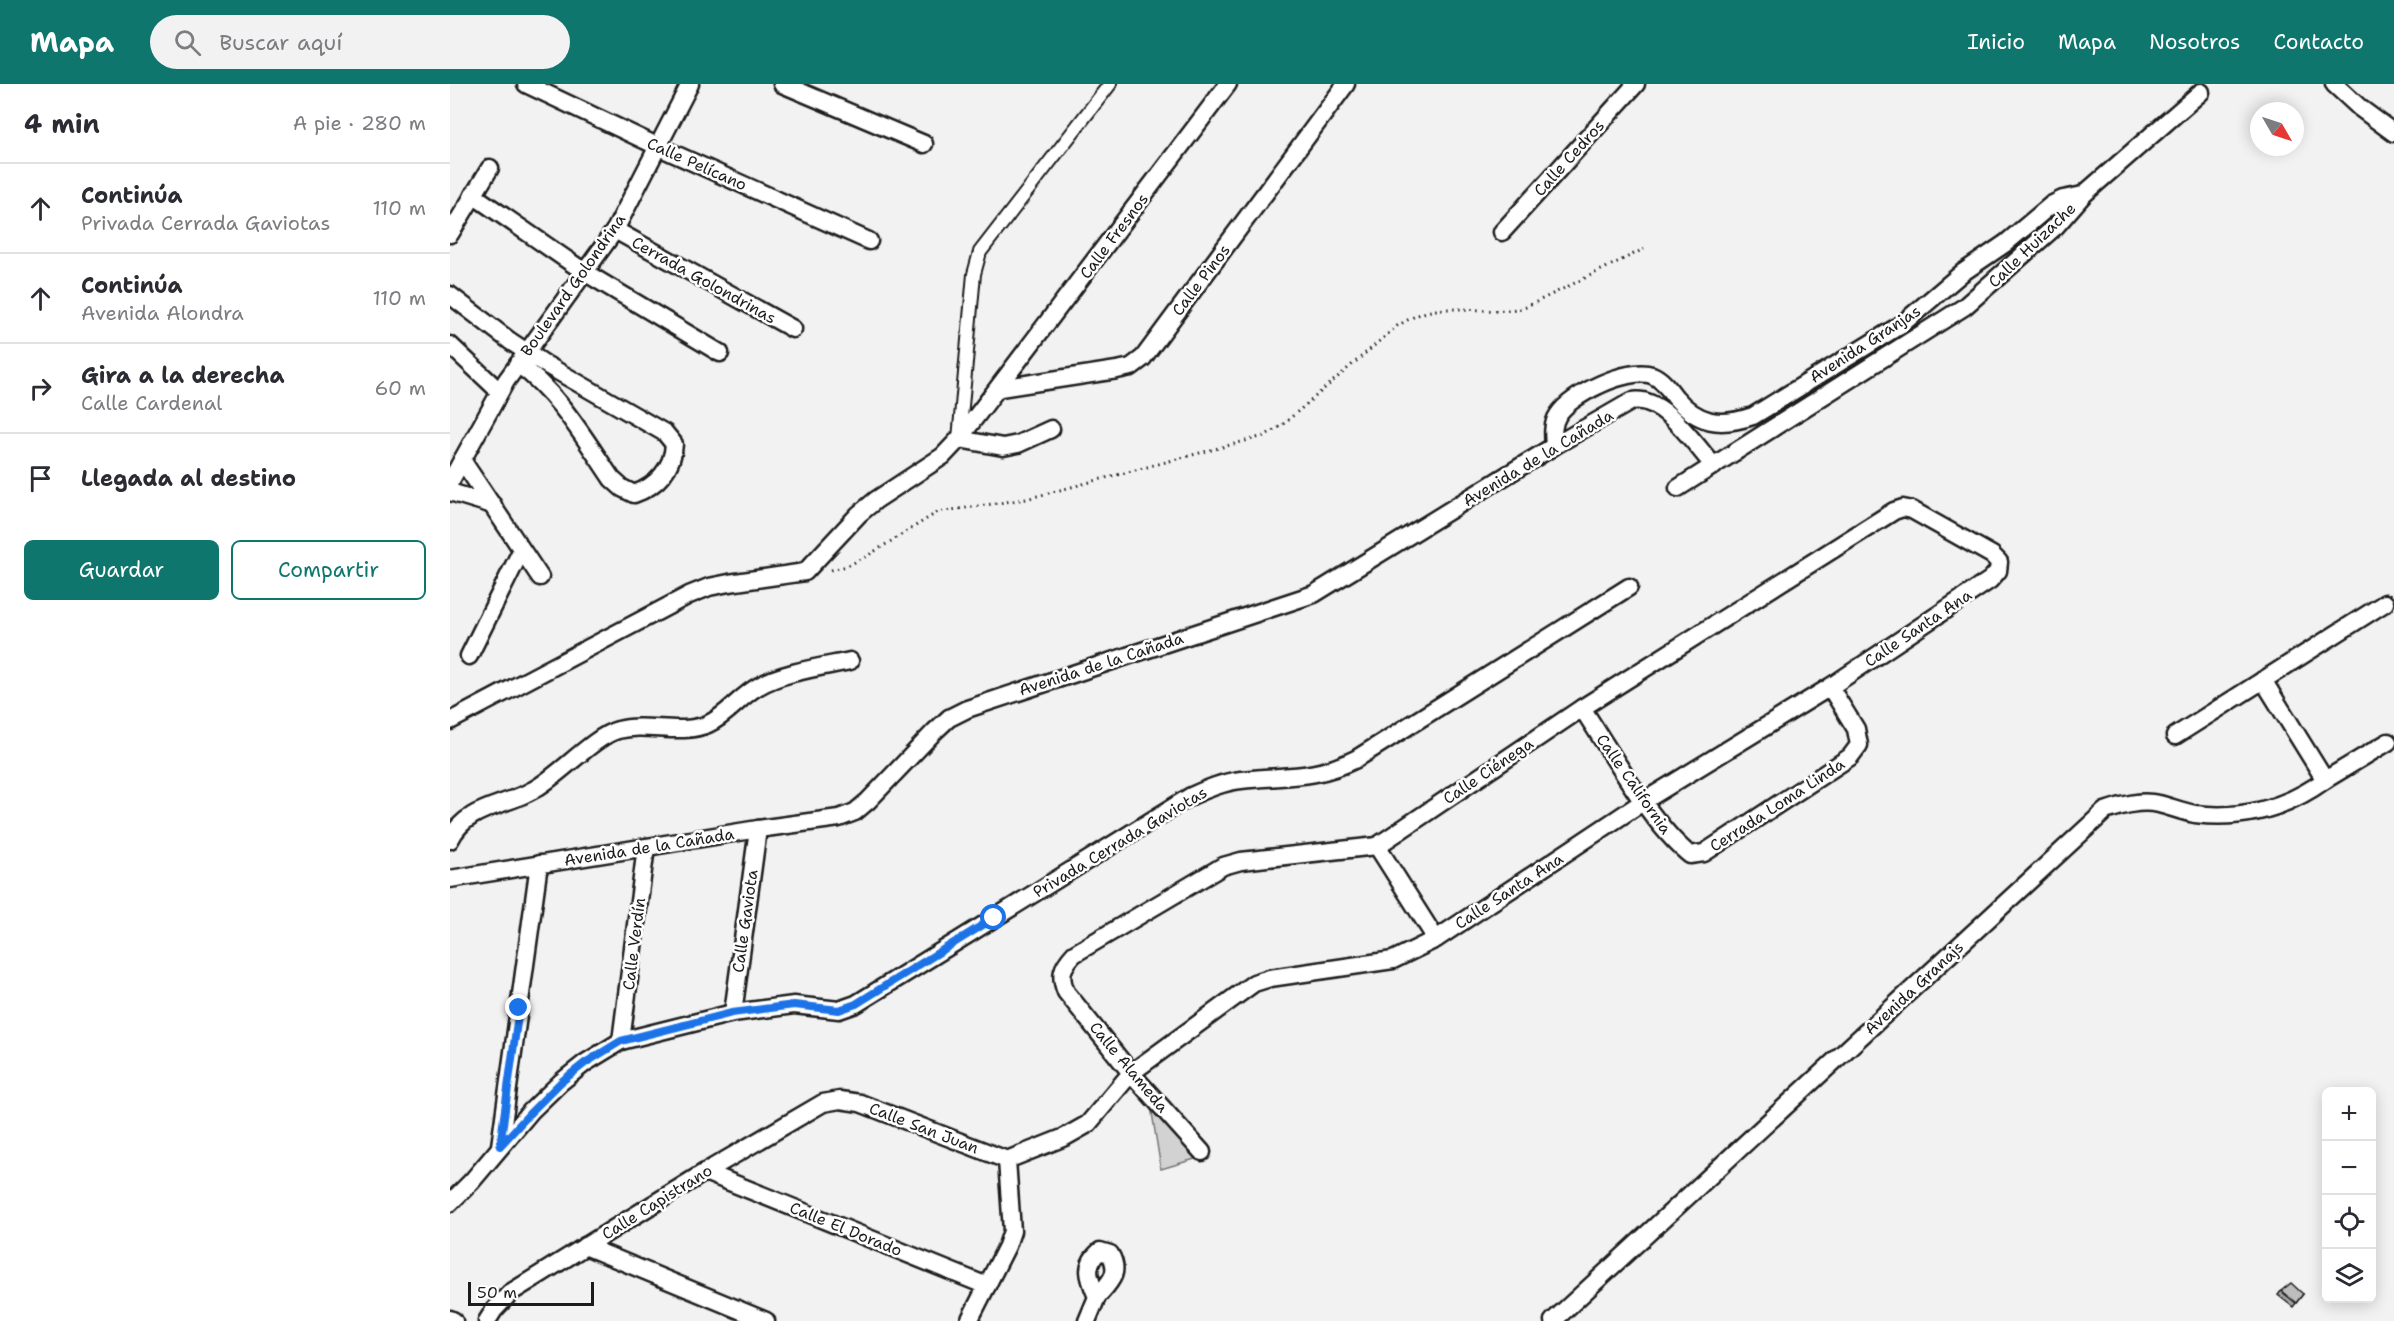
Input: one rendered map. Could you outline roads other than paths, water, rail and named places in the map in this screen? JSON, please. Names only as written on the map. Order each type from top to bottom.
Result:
[{"type":"street","name":"Calle Pelícano","points":[[526,84],[659,147],[869,241]]},
{"type":"street","name":"Boulevard Golondrina","points":[[450,483],[499,391],[615,230],[690,84]]},
{"type":"street","points":[[782,84],[924,144]]},
{"type":"street","points":[[1051,429],[1018,444],[1003,447],[959,439],[974,274],[980,252],[1110,84]]},
{"type":"street","name":"Calle Fresnos","points":[[450,721],[689,595],[719,585],[805,572],[859,514],[876,500],[943,456],[959,439],[1000,388],[1228,84]]},
{"type":"street","name":"Calle Pinos","points":[[1000,388],[1117,370],[1131,367],[1143,358],[1346,84]]},
{"type":"street","name":"Calle Cedros","points":[[1502,232],[1636,84]]},
{"type":"street","points":[[2334,84],[2360,108],[2394,133]]},
{"type":"street","name":"Calle Huizache","points":[[1979,295],[2056,226],[2083,195],[2200,92]]},
{"type":"street","points":[[450,234],[490,168]]},
{"type":"street","points":[[473,195],[586,273],[720,353]]},
{"type":"street","name":"Calle Huizache","points":[[1962,273],[1995,252],[2051,205],[2063,199],[2083,195]]},
{"type":"street","name":"Cerrada Golondrinas","points":[[615,230],[792,329]]},
{"type":"street","points":[[1962,273],[1979,295]]},
{"type":"street","name":"Avenida Granjas","points":[[1554,446],[1552,430],[1557,416],[1567,403],[1579,394],[1620,377],[1637,373],[1652,375],[1665,384],[1677,412],[1697,416],[1714,423],[1734,422],[1753,416],[1902,324],[1962,273]]},
{"type":"street","name":"Avenida Granjas","points":[[1678,488],[1964,307],[1979,295]]},
{"type":"street","points":[[450,296],[522,358],[555,396],[612,479],[622,488],[634,494],[647,489],[666,470],[674,457],[674,444],[665,433],[522,358]]},
{"type":"street","points":[[450,345],[499,391]]},
{"type":"street","name":"Avenida de la Cañada","points":[[450,879],[758,829],[822,821],[855,812],[949,718],[967,709],[1314,594],[1554,446],[1632,401],[1642,399],[1677,412],[1714,466]]},
{"type":"street","points":[[462,460],[540,577]]},
{"type":"street","points":[[450,492],[493,506]]},
{"type":"street","name":"Calle Santa Ana","points":[[1007,1160],[1065,1137],[1088,1124],[1131,1073],[1254,983],[1270,978],[1393,960],[1436,939],[1644,801],[1830,687],[1990,580],[1998,571],[1999,562],[1992,555],[1912,510],[1903,508]]},
{"type":"street","name":"Calle Ciénega","points":[[1061,979],[1065,964],[1074,954],[1223,866],[1241,861],[1377,846],[1582,708],[1894,511],[1903,508]]},
{"type":"street","points":[[469,656],[521,551]]},
{"type":"street","name":"Privada Cerrada Gaviotas","points":[[450,1203],[472,1181],[531,1112],[561,1082],[585,1063],[621,1041],[732,1013],[794,1005],[839,1010],[856,1004],[1191,796],[1214,786],[1239,780],[1309,775],[1334,770],[1356,759],[1629,587]]},
{"type":"street","points":[[2175,736],[2385,603]]},
{"type":"street","points":[[450,840],[462,821],[475,813],[531,792],[551,780],[595,744],[615,731],[636,726],[692,729],[706,725],[721,717],[757,687],[771,680],[850,660]]},
{"type":"street","points":[[2263,680],[2325,780]]},
{"type":"street","name":"Cerrada Loma Linda","points":[[1690,855],[1704,853],[1850,758],[1859,745],[1856,729],[1830,687]]},
{"type":"street","name":"Calle California","points":[[1582,708],[1644,801],[1677,845],[1690,855]]},
{"type":"street","name":"Avenida Granajs","points":[[1553,1321],[2105,811],[2129,803],[2157,803],[2192,814],[2228,817],[2270,810],[2308,793],[2325,780],[2388,742]]},
{"type":"street","name":"Calle Gaviota","points":[[732,1013],[758,829]]},
{"type":"street","points":[[1377,846],[1436,939]]},
{"type":"street","name":"Calle Verdín","points":[[621,1041],[646,847]]},
{"type":"street","points":[[500,1146],[539,864]]},
{"type":"street","name":"Calle Alameda","points":[[1061,979],[1066,992],[1131,1073],[1202,1152]]},
{"type":"street","name":"Calle San Juan","points":[[840,1100],[860,1103],[1007,1160]]},
{"type":"street","name":"Calle Capistrano","points":[[487,1321],[510,1293],[585,1246],[806,1112],[823,1103],[840,1100]]},
{"type":"street","points":[[969,1321],[1007,1246],[1012,1231],[1007,1160]]},
{"type":"street","name":"Calle El Dorado","points":[[705,1172],[987,1286]]},
{"type":"street","points":[[585,1246],[766,1321]]},
{"type":"street","points":[[1091,1320],[1097,1297]]},
{"type":"street","points":[[450,1319],[454,1321]]}]
